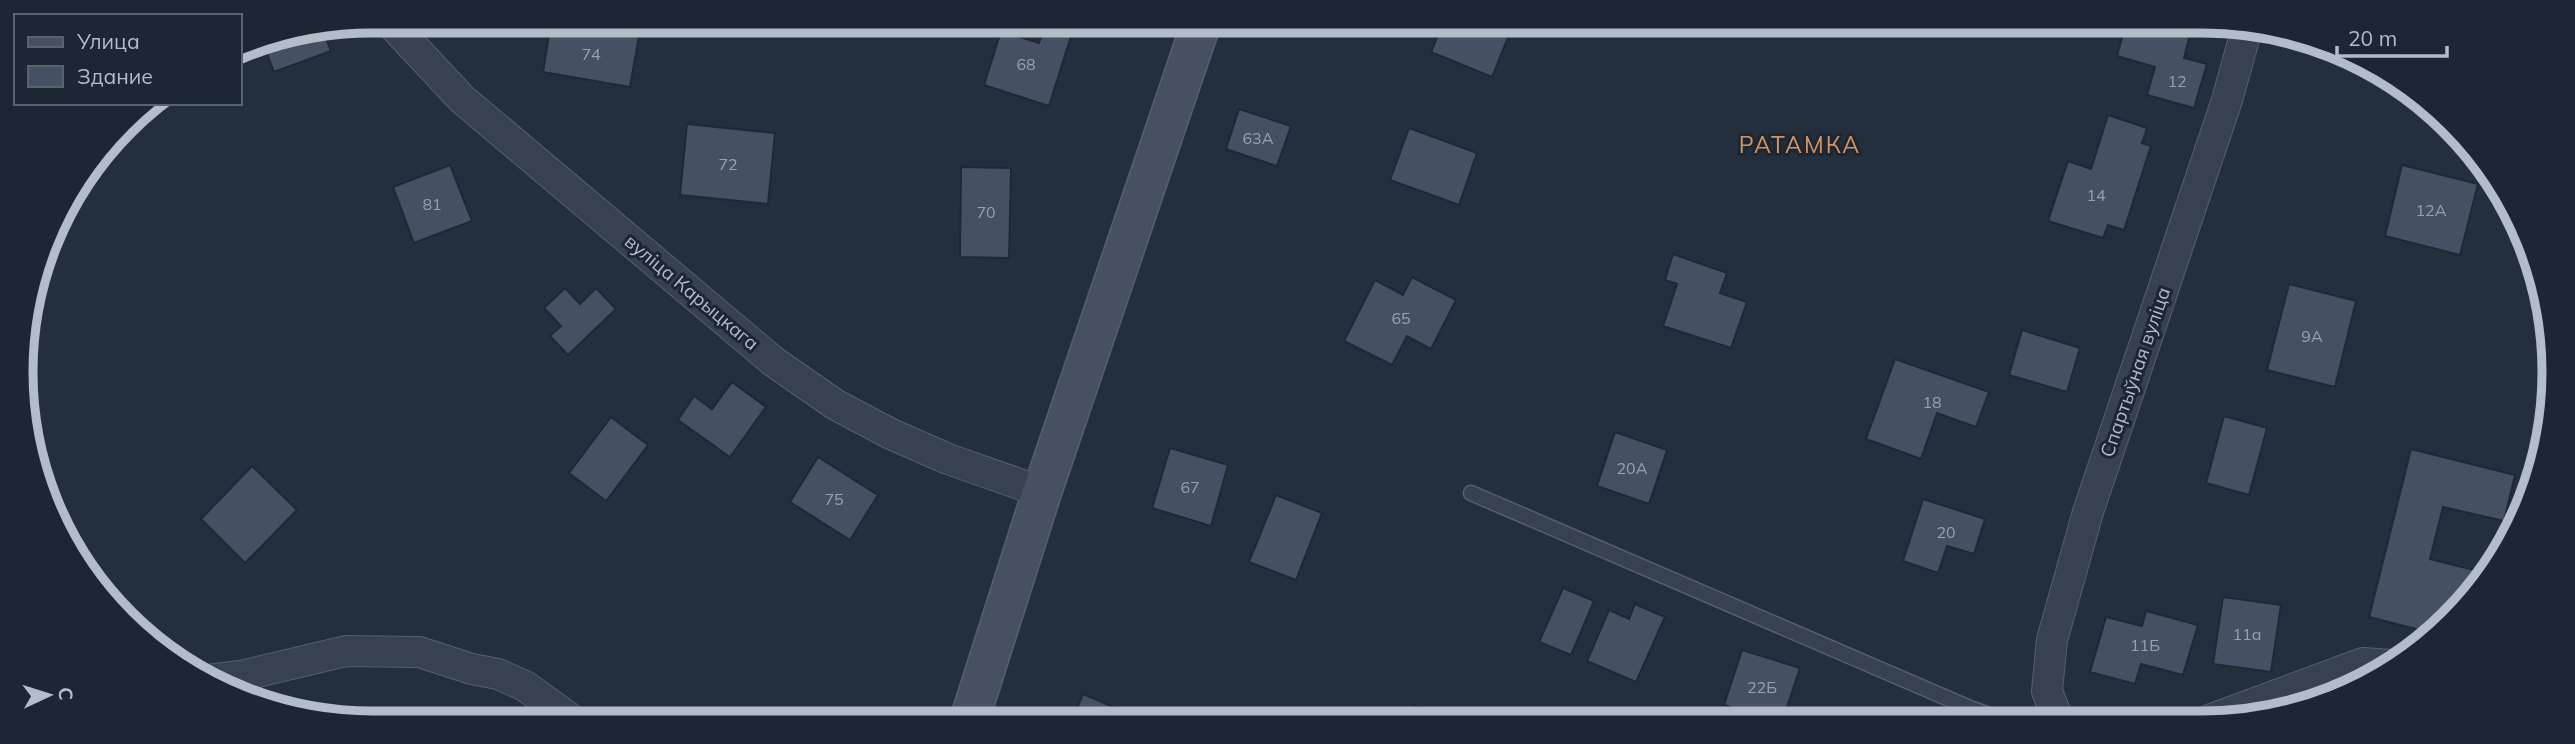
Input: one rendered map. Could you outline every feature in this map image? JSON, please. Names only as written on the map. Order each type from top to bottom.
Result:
[{"type":"street","name":"вуліца Карыцкага","points":[[400,33],[462,99],[774,362],[836,405],[891,434],[948,459],[1042,492]]},
{"type":"street","points":[[972,711],[1042,492],[1198,33]]},
{"type":"street","name":"Спартыўная вуліца","points":[[2055,711],[2047,691],[2055,627],[2088,512],[2227,100],[2246,36]]},
{"type":"street","points":[[226,678],[346,652],[419,652],[472,669],[498,674],[525,687],[559,711]]},
{"type":"street","points":[[2240,709],[2363,663],[2374,664]]},
{"type":"lane","points":[[1471,493],[1979,711]]},
{"type":"building","points":[[549,33],[620,33],[639,36],[630,87],[543,72]]},
{"type":"building","points":[[1000,33],[1039,43],[1042,33],[1071,36],[1049,106],[984,85]]},
{"type":"building","points":[[1439,33],[1510,33],[1492,77],[1431,52]]},
{"type":"building","points":[[2123,33],[2190,33],[2184,58],[2207,64],[2194,108],[2147,95],[2155,67],[2117,56]]},
{"type":"building","points":[[325,37],[331,51],[274,72],[266,50]]},
{"type":"building","points":[[1239,109],[1291,126],[1277,166],[1226,149]]},
{"type":"building","points":[[2108,115],[2147,128],[2142,143],[2151,146],[2124,230],[2108,225],[2103,238],[2048,221],[2068,161],[2091,169]]},
{"type":"building","points":[[687,124],[775,133],[768,204],[680,195]]},
{"type":"building","points":[[1409,128],[1477,153],[1459,205],[1390,180]]},
{"type":"building","points":[[450,165],[472,221],[414,243],[393,187]]},
{"type":"building","points":[[2402,165],[2478,184],[2460,255],[2385,236]]},
{"type":"building","points":[[961,167],[1011,168],[1009,258],[960,257]]},
{"type":"building","points":[[1673,254],[1727,273],[1720,293],[1747,302],[1731,348],[1663,326],[1677,284],[1665,280]]},
{"type":"building","points":[[1412,277],[1456,300],[1431,349],[1407,336],[1392,365],[1344,341],[1375,280],[1403,295]]},
{"type":"building","points":[[2289,284],[2356,301],[2335,387],[2267,370]]},
{"type":"building","points":[[565,288],[580,304],[596,288],[616,309],[568,355],[550,336],[561,326],[544,308]]},
{"type":"building","points":[[2022,330],[2080,348],[2067,392],[2009,375]]},
{"type":"building","points":[[1895,359],[1989,392],[1976,427],[1937,413],[1921,459],[1866,439]]},
{"type":"building","points":[[732,382],[766,407],[730,457],[678,420],[694,396],[712,409]]},
{"type":"building","points":[[2224,416],[2267,428],[2249,495],[2206,483]]},
{"type":"building","points":[[611,417],[648,445],[606,501],[569,473]]},
{"type":"building","points":[[1615,432],[1667,450],[1649,504],[1597,486]]},
{"type":"building","points":[[1170,448],[1228,465],[1211,526],[1152,508]]},
{"type":"building","points":[[2411,449],[2515,475],[2504,521],[2443,507],[2430,559],[2477,571],[2443,612],[2422,630],[2369,617]]},
{"type":"building","points":[[818,457],[878,495],[850,540],[790,502]]},
{"type":"building","points":[[252,466],[297,510],[245,563],[201,519]]},
{"type":"building","points":[[1276,495],[1322,513],[1296,580],[1249,562]]},
{"type":"building","points":[[1923,499],[1985,519],[1974,554],[1947,546],[1938,573],[1903,561]]},
{"type":"building","points":[[1563,588],[1594,601],[1571,655],[1539,642]]},
{"type":"building","points":[[2223,597],[2281,605],[2271,672],[2213,664]]},
{"type":"building","points":[[1635,604],[1665,617],[1636,682],[1587,661],[1609,610],[1629,619]]},
{"type":"building","points":[[2146,611],[2198,625],[2183,675],[2141,664],[2135,684],[2090,672],[2106,617],[2142,626]]},
{"type":"building","points":[[1742,650],[1800,668],[1786,711],[1742,711],[1724,705]]},
{"type":"building","points":[[1083,694],[1123,711],[1076,711]]},
{"type":"building","points":[[1413,705],[1429,711],[1411,711]]},
{"type":"district","name":"РАТАМКА","points":[[1800,145]]}]
